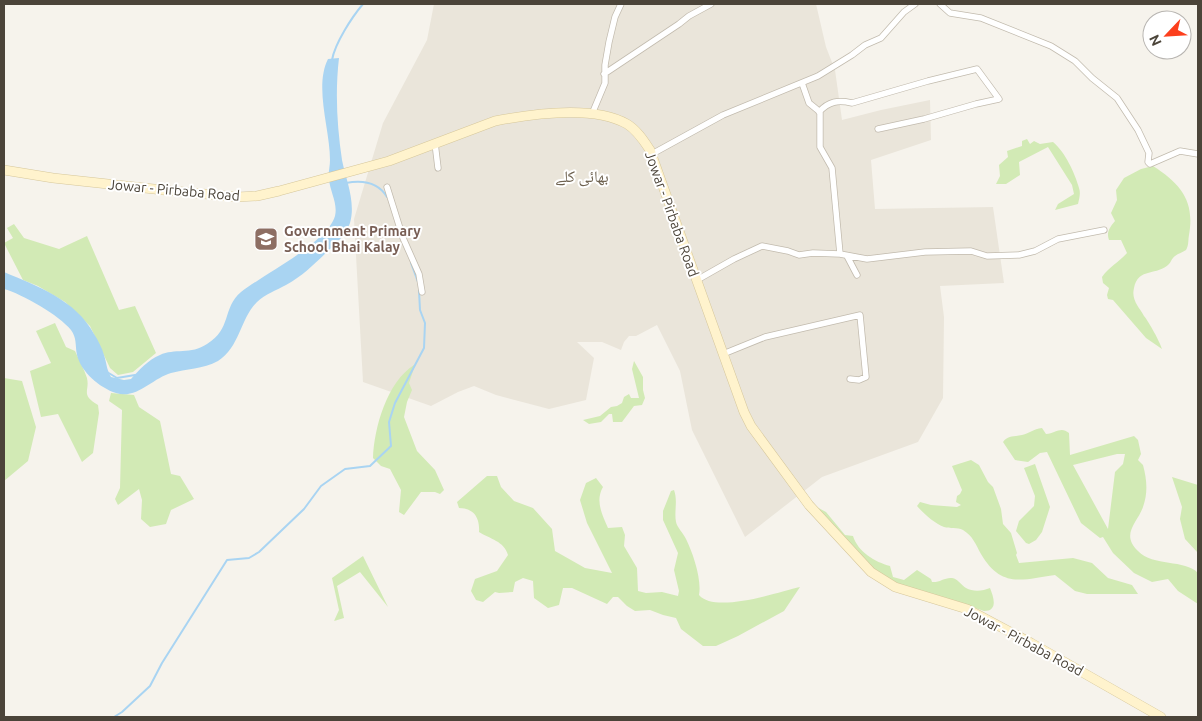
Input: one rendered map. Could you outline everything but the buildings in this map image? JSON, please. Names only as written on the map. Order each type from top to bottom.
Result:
[{"type":"main road","name":"Jowar - Pirbaba Road","points":[[4,170],[53,178],[237,197],[257,196],[389,160],[495,121],[560,114],[592,114],[628,124],[639,134],[652,154],[744,412],[751,426],[809,505],[871,572],[895,587],[967,610],[1030,643],[1161,717]]},
{"type":"street","points":[[592,114],[605,83],[604,74],[615,17],[621,4]]},
{"type":"street","points":[[604,74],[689,16],[711,4]]},
{"type":"street","points":[[652,154],[723,116],[818,76],[865,45],[881,38],[904,12],[914,4]]},
{"type":"street","points":[[940,4],[950,13],[982,18],[1051,46],[1075,62],[1117,98],[1138,130],[1149,153],[1148,162],[1150,164],[1180,151],[1198,154]]},
{"type":"street","points":[[857,276],[844,255],[832,168],[820,147],[820,112],[826,105],[840,100],[852,103],[977,69],[999,99],[878,129]]},
{"type":"street","points":[[802,83],[809,103],[820,112]]},
{"type":"street","points":[[435,143],[438,168]]},
{"type":"street","points":[[388,187],[403,238],[419,274],[422,292]]},
{"type":"street","points":[[697,280],[762,246],[799,255],[813,253],[867,259],[925,252],[971,251],[987,256],[1019,256],[1035,251],[1058,239],[1104,230]]},
{"type":"street","points":[[723,354],[765,336],[860,315],[866,377],[859,380],[850,378]]},
{"type":"shaded area","points":[[434,4],[816,4],[826,47],[835,70],[842,120],[930,100],[931,140],[871,160],[875,209],[993,207],[1004,283],[940,286],[944,317],[943,398],[918,442],[822,477],[745,537],[692,430],[680,371],[657,325],[636,336],[629,336],[621,350],[602,342],[577,342],[594,358],[586,400],[549,409],[496,395],[474,386],[431,406],[363,382],[354,219],[383,123],[427,40]]},
{"type":"green space","points":[[1027,139],[1030,144],[1034,141],[1040,144],[1053,142],[1062,151],[1077,182],[1080,192],[1078,204],[1055,210],[1058,204],[1074,194],[1072,185],[1048,147],[1019,162],[1020,175],[1006,184],[996,184],[1000,176],[999,165],[1008,157],[1007,151],[1022,146],[1022,141]]},
{"type":"green space","points":[[1153,166],[1171,180],[1184,194],[1190,212],[1186,250],[1174,257],[1165,268],[1140,277],[1136,281],[1133,292],[1136,303],[1162,349],[1146,338],[1113,300],[1108,299],[1109,288],[1103,283],[1102,277],[1127,253],[1121,240],[1109,240],[1108,237],[1109,230],[1115,221],[1111,213],[1117,200],[1116,190],[1124,178],[1141,169]]},
{"type":"green space","points":[[14,224],[24,238],[59,249],[87,236],[119,310],[135,306],[156,353],[133,372],[118,375],[110,368],[90,326],[65,302],[38,286],[23,280],[4,243],[13,238],[7,228]]},
{"type":"green space","points":[[55,323],[66,347],[75,351],[83,368],[88,383],[87,395],[98,405],[99,413],[93,453],[82,462],[58,414],[41,417],[30,371],[51,363],[36,331]]},
{"type":"green space","points":[[634,361],[643,377],[645,398],[642,405],[634,406],[622,422],[613,422],[612,414],[609,414],[601,422],[589,424],[583,420],[600,416],[611,407],[622,403],[624,397],[629,394],[631,398],[639,398],[632,369]]},
{"type":"green space","points":[[414,365],[409,383],[412,390],[404,417],[417,451],[435,470],[444,490],[440,494],[421,492],[404,515],[399,512],[401,490],[390,469],[381,466],[373,458],[379,420],[389,394],[396,382]]},
{"type":"green space","points":[[4,378],[22,381],[36,427],[28,461],[4,481]]},
{"type":"green space","points":[[111,393],[134,395],[139,407],[160,421],[171,474],[180,476],[194,499],[171,510],[166,524],[150,527],[141,519],[142,500],[139,489],[118,505],[115,499],[120,488],[122,410],[109,401]]},
{"type":"green space","points":[[1042,428],[1046,434],[1061,430],[1069,433],[1070,455],[1134,436],[1138,440],[1141,454],[1138,460],[1143,465],[1146,492],[1145,502],[1132,528],[1130,539],[1144,556],[1185,566],[1198,573],[1198,604],[1178,591],[1168,579],[1152,582],[1134,573],[1113,553],[1103,537],[1100,538],[1081,523],[1047,452],[1040,453],[1028,462],[1015,460],[1003,442],[1009,437]],"holes":[[[1117,454],[1125,454],[1123,464],[1115,472],[1108,529],[1073,465]]]},
{"type":"green space","points":[[971,460],[979,465],[988,482],[993,487],[1001,509],[1003,524],[1011,533],[1019,563],[1073,558],[1092,563],[1108,578],[1132,585],[1138,594],[1087,594],[1075,591],[1055,575],[1022,580],[1004,577],[996,572],[966,532],[961,529],[946,528],[940,525],[929,518],[917,506],[920,502],[957,507],[961,505],[956,502],[957,496],[962,490],[952,466]]},
{"type":"green space","points":[[1035,464],[1050,507],[1042,532],[1036,540],[1029,544],[1016,531],[1019,521],[1034,506],[1035,496],[1024,468]]},
{"type":"green space","points":[[487,476],[497,476],[501,487],[514,501],[533,508],[552,529],[555,551],[585,568],[612,573],[587,523],[580,500],[586,483],[596,478],[603,487],[599,502],[608,528],[622,527],[625,535],[624,546],[637,568],[638,591],[646,593],[662,592],[678,596],[679,591],[674,570],[678,553],[663,520],[663,511],[671,491],[674,490],[676,522],[686,539],[694,559],[698,574],[699,595],[707,600],[732,602],[763,597],[800,587],[784,611],[716,646],[703,646],[681,629],[676,618],[650,610],[635,611],[618,597],[613,597],[607,604],[572,588],[563,588],[559,605],[548,608],[534,598],[533,581],[523,578],[515,582],[513,592],[495,592],[483,602],[476,600],[471,591],[475,579],[497,571],[508,555],[500,543],[479,532],[475,515],[469,510],[459,508],[457,502]]},
{"type":"green space","points":[[1172,477],[1198,485],[1198,553],[1185,539],[1180,519],[1182,507]]},
{"type":"green space","points":[[813,505],[826,512],[845,535],[853,536],[855,542],[868,556],[890,566],[893,577],[904,580],[917,570],[931,579],[932,582],[952,578],[972,590],[990,588],[994,600],[993,606],[991,609],[984,611],[946,598],[925,594],[891,581],[877,573]]},
{"type":"green space","points":[[363,556],[388,607],[360,572],[337,586],[344,618],[334,621],[339,610],[332,578]]},
{"type":"water","points":[[339,58],[337,84],[338,122],[342,160],[352,207],[350,223],[340,239],[308,270],[257,302],[247,316],[236,341],[218,361],[171,373],[130,394],[110,391],[87,373],[79,361],[74,336],[65,324],[40,306],[4,289],[4,272],[55,296],[77,312],[95,336],[111,377],[124,380],[131,379],[148,362],[160,355],[195,349],[207,344],[220,332],[231,305],[241,292],[308,247],[330,226],[335,216],[336,211],[329,177],[330,160],[322,82],[328,59]]},
{"type":"waterway","points":[[332,60],[344,30],[363,4]]},
{"type":"waterway","points":[[346,183],[369,183],[379,188],[387,197]]},
{"type":"waterway","points":[[411,263],[418,282]]},
{"type":"waterway","points":[[114,717],[150,686],[162,663],[227,560],[249,558],[259,552],[304,509],[321,486],[345,469],[370,466],[391,446],[389,422],[395,403],[424,348],[425,323],[420,310],[419,291]]},
{"type":"waterway","points":[[107,372],[117,378],[135,375]]},
{"type":"place","name":"Government Primary School Bhai Kalay","points":[[266,239]]},
{"type":"district","name":"بھائی كلے","points":[[582,176]]}]
